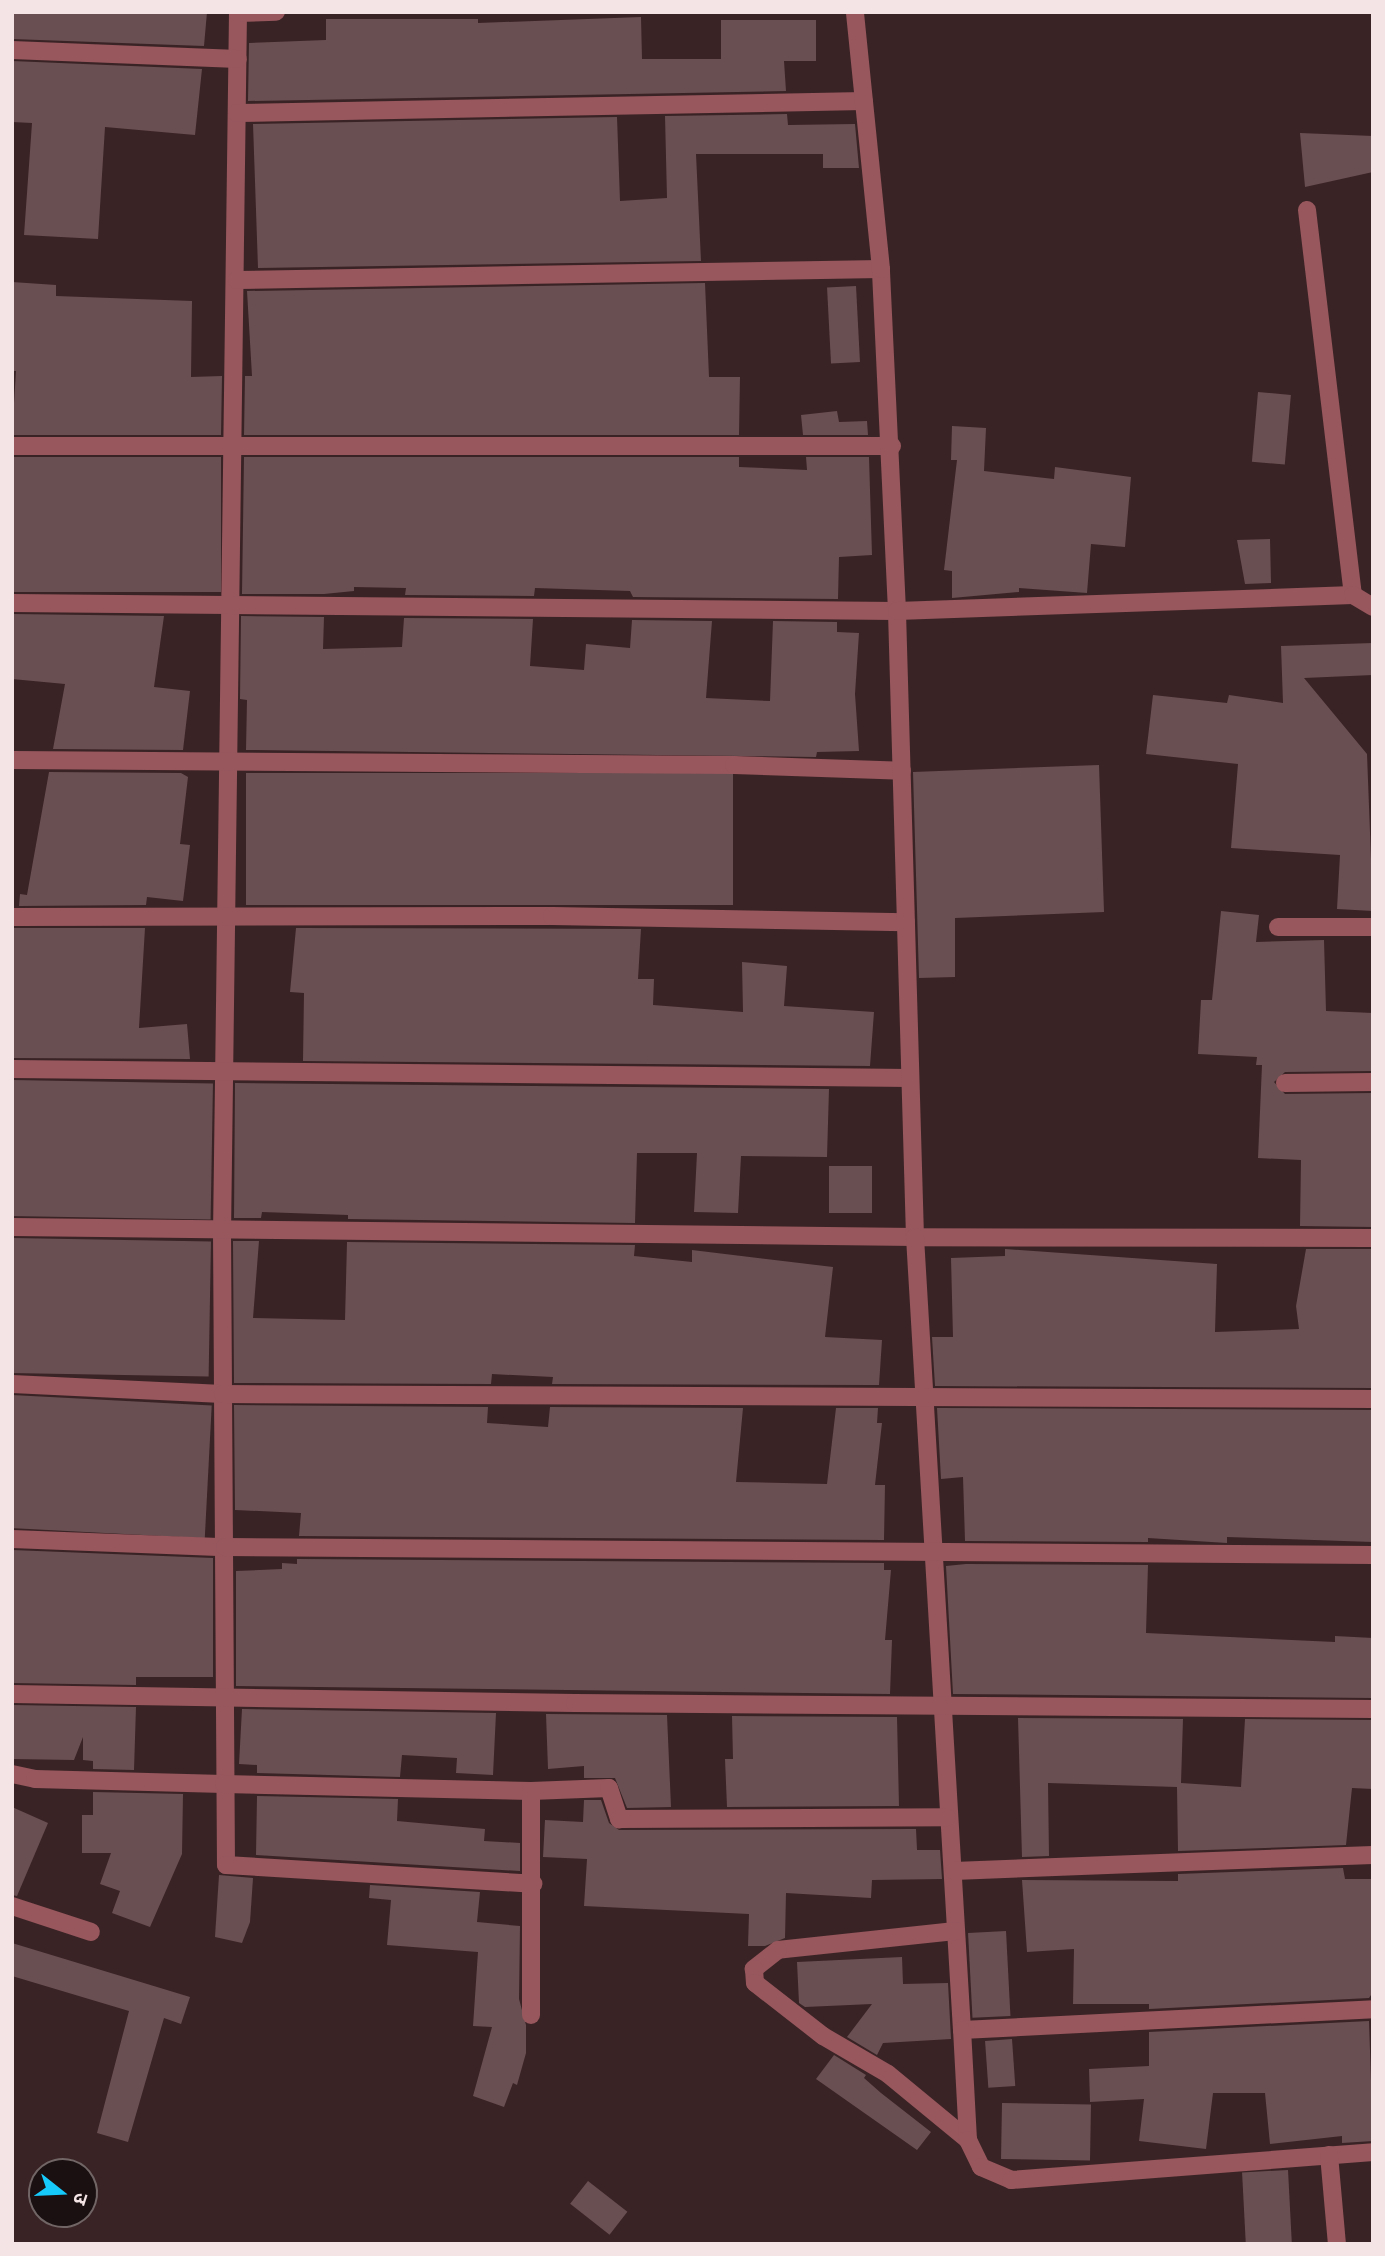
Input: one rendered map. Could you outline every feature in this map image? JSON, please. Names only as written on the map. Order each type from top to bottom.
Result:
[{"type":"street","points":[[276,12],[238,13],[229,918],[222,1232],[226,1865],[533,1884]]},
{"type":"street","points":[[855,12],[881,269],[892,446],[915,1237],[968,2140],[981,2167],[1011,2180],[1373,2152]]},
{"type":"street","points":[[12,50],[239,59]]},
{"type":"street","points":[[237,113],[864,100]]},
{"type":"street","points":[[1307,210],[1353,595]]},
{"type":"street","points":[[237,280],[881,269]]},
{"type":"street","points":[[12,446],[892,446]]},
{"type":"street","points":[[12,603],[233,602],[897,611],[1353,595],[1373,607]]},
{"type":"street","points":[[12,760],[902,771]]},
{"type":"street","points":[[12,917],[906,922]]},
{"type":"street","points":[[1278,927],[1373,927]]},
{"type":"street","points":[[12,1069],[910,1078]]},
{"type":"street","points":[[1285,1083],[1373,1082]]},
{"type":"street","points":[[12,1227],[222,1232],[1373,1238]]},
{"type":"street","points":[[12,1384],[223,1394],[1373,1399]]},
{"type":"street","points":[[12,1539],[225,1547],[1373,1555]]},
{"type":"street","points":[[12,1694],[575,1703],[941,1703],[1373,1709]]},
{"type":"street","points":[[12,1774],[35,1779],[224,1784],[531,1791],[609,1788],[619,1819],[947,1817]]},
{"type":"street","points":[[531,1791],[531,2014]]},
{"type":"street","points":[[954,1871],[1373,1855]]},
{"type":"street","points":[[12,1906],[91,1932]]},
{"type":"street","points":[[955,1931],[778,1950],[754,1969],[755,1983],[823,2036],[888,2074],[968,2140]]},
{"type":"street","points":[[962,2030],[1373,2009]]},
{"type":"street","points":[[1329,2155],[1337,2244]]},
{"type":"building","points":[[12,12],[207,12],[204,46],[12,39]]},
{"type":"building","points":[[641,17],[642,59],[721,59],[721,20],[816,20],[816,61],[784,61],[786,91],[248,101],[249,43],[326,40],[326,19],[478,19],[478,23]]},
{"type":"building","points":[[12,61],[202,69],[195,135],[105,127],[98,239],[24,235],[32,123],[12,122]]},
{"type":"building","points":[[787,114],[788,125],[855,124],[859,168],[823,168],[823,154],[696,154],[701,261],[258,268],[253,124],[617,117],[620,201],[667,198],[665,116]]},
{"type":"building","points":[[1300,133],[1373,136],[1373,172],[1305,187]]},
{"type":"building","points":[[12,282],[56,285],[56,296],[192,301],[191,377],[222,376],[221,435],[12,435],[16,371],[12,371]]},
{"type":"building","points":[[705,283],[709,377],[740,377],[739,435],[244,435],[245,376],[252,376],[247,291]]},
{"type":"building","points":[[856,286],[860,362],[831,363],[827,288]]},
{"type":"building","points":[[1258,392],[1291,395],[1285,465],[1252,462]]},
{"type":"building","points":[[837,411],[839,422],[867,421],[868,435],[803,435],[801,415]]},
{"type":"building","points":[[952,426],[986,428],[984,471],[1054,479],[1055,467],[1131,477],[1125,547],[1091,544],[1087,593],[1019,588],[1019,592],[952,598],[952,571],[944,570],[957,460],[951,460]]},
{"type":"building","points":[[12,457],[221,457],[221,592],[12,592]]},
{"type":"building","points":[[244,457],[739,457],[739,467],[807,470],[806,457],[869,457],[872,555],[839,557],[838,599],[633,597],[630,591],[535,588],[534,596],[405,595],[406,588],[354,587],[354,591],[324,594],[242,594]]},
{"type":"building","points":[[1270,539],[1271,583],[1245,584],[1237,540]]},
{"type":"building","points":[[12,614],[164,616],[154,687],[190,691],[183,750],[53,749],[65,684],[12,679]]},
{"type":"building","points":[[241,616],[324,617],[323,649],[402,647],[404,618],[533,619],[530,666],[584,670],[586,644],[630,648],[632,620],[712,621],[706,698],[770,701],[773,621],[837,622],[837,632],[859,633],[855,694],[859,751],[817,752],[816,757],[246,750],[247,700],[240,699]]},
{"type":"building","points":[[1373,643],[1373,675],[1304,678],[1367,754],[1373,911],[1337,909],[1340,855],[1231,848],[1238,764],[1146,754],[1153,695],[1227,703],[1229,695],[1283,703],[1281,646]]},
{"type":"building","points":[[1099,765],[1104,912],[955,918],[955,977],[919,978],[913,772]]},
{"type":"building","points":[[49,772],[181,773],[188,777],[180,844],[190,845],[183,901],[147,897],[146,905],[19,906],[20,894],[27,895]]},
{"type":"building","points":[[246,773],[733,773],[733,905],[246,905]]},
{"type":"building","points":[[1221,911],[1259,915],[1256,942],[1324,940],[1326,1011],[1373,1013],[1373,1071],[1285,1072],[1274,1082],[1285,1094],[1373,1093],[1373,1227],[1300,1226],[1301,1160],[1258,1158],[1262,1065],[1256,1065],[1257,1057],[1198,1054],[1201,1000],[1212,1000]]},
{"type":"building","points":[[12,928],[145,928],[139,1028],[187,1024],[190,1059],[12,1058]]},
{"type":"building","points":[[296,928],[641,929],[638,979],[654,979],[653,1005],[743,1012],[742,962],[787,966],[784,1006],[874,1012],[870,1066],[303,1061],[304,993],[290,992]]},
{"type":"building","points":[[12,1080],[213,1084],[211,1219],[12,1216]]},
{"type":"building","points":[[235,1083],[829,1089],[827,1157],[741,1156],[738,1213],[694,1212],[697,1153],[637,1153],[635,1223],[348,1219],[348,1215],[262,1212],[261,1218],[234,1218]]},
{"type":"building","points":[[829,1166],[872,1166],[872,1213],[829,1213]]},
{"type":"building","points":[[12,1238],[211,1241],[209,1376],[12,1373]]},
{"type":"building","points":[[233,1241],[259,1241],[253,1318],[345,1320],[347,1242],[635,1245],[634,1256],[692,1262],[692,1250],[833,1267],[825,1337],[882,1340],[879,1385],[552,1384],[553,1377],[492,1374],[491,1384],[234,1383]]},
{"type":"building","points":[[1005,1249],[1217,1264],[1215,1332],[1299,1329],[1296,1306],[1306,1249],[1373,1249],[1373,1388],[935,1386],[932,1337],[953,1337],[951,1258],[1005,1256]]},
{"type":"building","points":[[12,1395],[212,1405],[205,1538],[12,1528]]},
{"type":"building","points":[[234,1405],[488,1407],[487,1423],[548,1427],[550,1407],[743,1408],[736,1482],[827,1484],[836,1408],[878,1408],[877,1423],[882,1423],[875,1485],[885,1485],[884,1540],[299,1536],[301,1513],[235,1510]]},
{"type":"building","points":[[937,1408],[1373,1410],[1373,1542],[1227,1537],[1227,1543],[1148,1538],[1148,1542],[965,1541],[963,1477],[941,1479]]},
{"type":"building","points":[[12,1550],[213,1558],[213,1677],[136,1677],[136,1685],[12,1683]]},
{"type":"building","points":[[297,1559],[884,1563],[884,1570],[891,1570],[885,1640],[892,1640],[890,1694],[236,1686],[236,1571],[282,1569],[282,1563],[297,1564]]},
{"type":"building","points":[[1148,1565],[1146,1633],[1335,1642],[1335,1636],[1373,1638],[1373,1698],[953,1694],[946,1566]]},
{"type":"building","points":[[12,1705],[136,1707],[134,1770],[93,1769],[93,1761],[83,1760],[83,1737],[74,1760],[12,1759]]},
{"type":"building","points":[[242,1709],[496,1713],[493,1775],[456,1773],[457,1758],[402,1755],[400,1777],[257,1773],[257,1765],[239,1764]]},
{"type":"building","points":[[546,1714],[667,1715],[671,1807],[627,1808],[615,1778],[584,1778],[584,1766],[548,1769]]},
{"type":"building","points":[[732,1716],[897,1717],[899,1806],[727,1807],[725,1759],[733,1759]]},
{"type":"building","points":[[1018,1718],[1183,1719],[1181,1783],[1241,1787],[1245,1719],[1373,1720],[1373,1789],[1352,1788],[1346,1845],[1178,1851],[1177,1787],[1048,1783],[1049,1856],[1022,1857]]},
{"type":"building","points":[[93,1792],[183,1794],[182,1854],[150,1927],[112,1913],[120,1891],[100,1884],[111,1853],[82,1853],[82,1815],[93,1815]]},
{"type":"building","points":[[257,1796],[398,1799],[397,1821],[485,1829],[484,1841],[520,1843],[520,1871],[256,1855]]},
{"type":"building","points":[[584,1800],[601,1800],[609,1823],[619,1830],[916,1829],[917,1850],[940,1850],[942,1879],[872,1880],[871,1898],[786,1893],[785,1938],[765,1946],[748,1946],[749,1914],[584,1906],[587,1859],[543,1857],[545,1820],[583,1822]]},
{"type":"building","points":[[12,1807],[48,1823],[17,1896],[12,1895]]},
{"type":"building","points":[[1343,1868],[1345,1879],[1373,1879],[1373,1992],[1369,1998],[1149,2009],[1149,2004],[1073,2004],[1074,1949],[1027,1952],[1022,1880],[1178,1881],[1178,1874]]},
{"type":"building","points":[[219,1875],[253,1878],[250,1922],[242,1943],[215,1937]]},
{"type":"building","points":[[370,1885],[480,1892],[477,1922],[520,1926],[519,1999],[526,2025],[526,2053],[517,2085],[513,2083],[504,2107],[473,2096],[492,2027],[473,2026],[478,1952],[387,1945],[391,1900],[369,1898]]},
{"type":"building","points":[[1006,1931],[1010,2016],[973,2018],[968,1933]]},
{"type":"building","points":[[12,1943],[190,1997],[181,2024],[164,2018],[128,2142],[97,2133],[129,2011],[12,1976]]},
{"type":"building","points":[[902,1957],[903,1984],[948,1983],[951,2039],[883,2043],[877,2055],[847,2037],[872,2004],[805,2007],[799,2003],[797,1962]]},
{"type":"building","points":[[1369,2021],[1373,2141],[1342,2143],[1342,2136],[1270,2144],[1265,2093],[1213,2093],[1206,2149],[1139,2141],[1144,2099],[1090,2102],[1089,2069],[1149,2066],[1149,2032]]},
{"type":"building","points":[[1012,2039],[1015,2086],[988,2088],[985,2041]]},
{"type":"building","points":[[834,2055],[866,2075],[864,2078],[881,2093],[931,2132],[917,2150],[816,2079]]},
{"type":"building","points":[[1002,2103],[1091,2105],[1090,2161],[1001,2159]]},
{"type":"building","points":[[1288,2170],[1292,2244],[1246,2244],[1242,2172]]},
{"type":"building","points":[[588,2181],[627,2212],[610,2235],[570,2204]]}]
